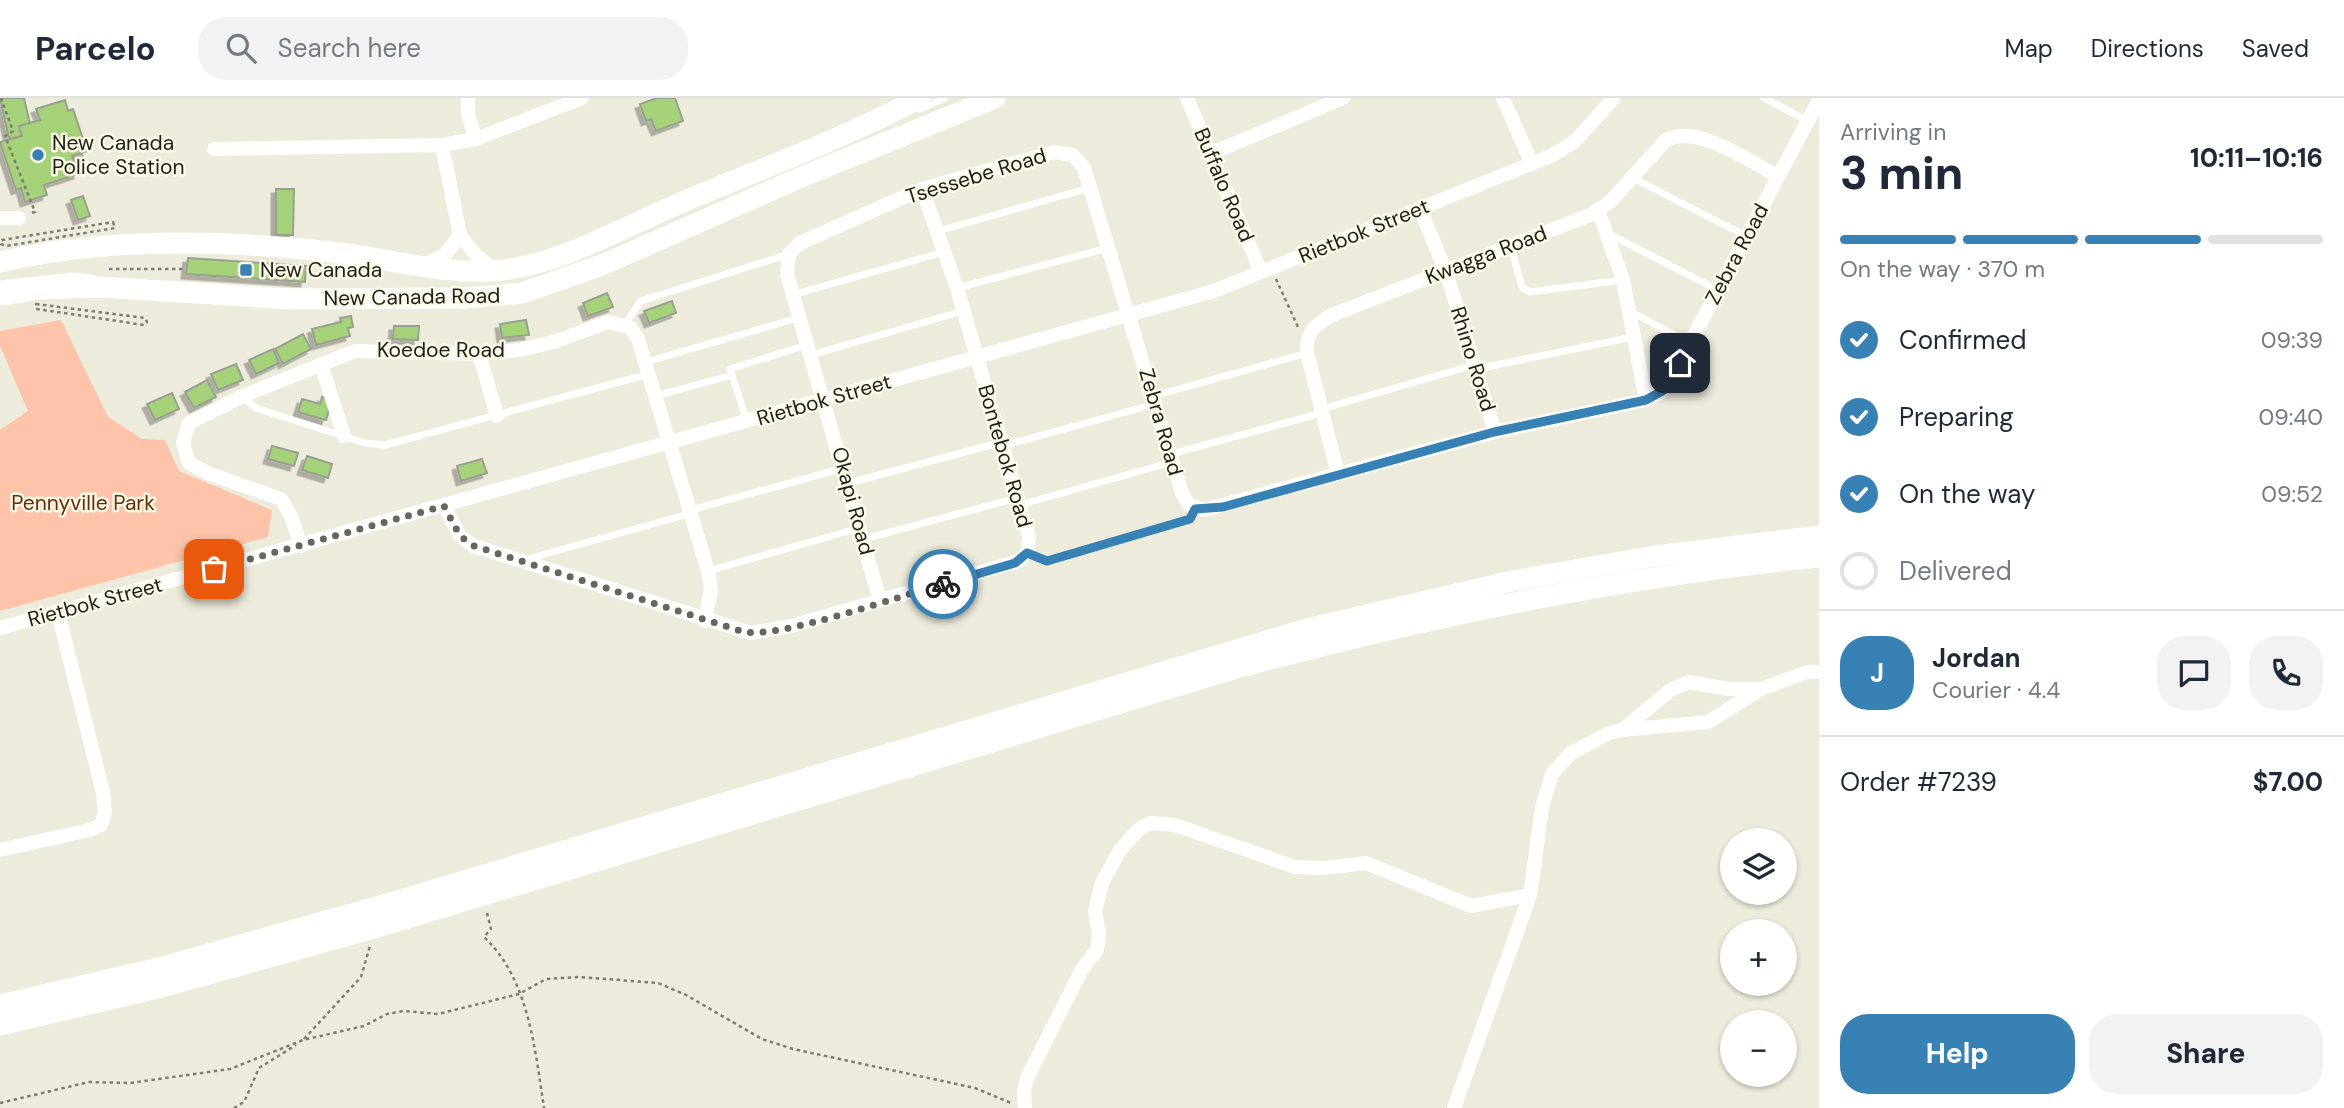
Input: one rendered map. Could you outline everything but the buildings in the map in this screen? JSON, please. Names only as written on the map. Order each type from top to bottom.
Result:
[{"type":"main road","name":"New Canada Road","points":[[0,262],[36,254],[127,245],[197,244],[337,253],[444,271],[495,271],[530,264],[585,244],[920,98]]},
{"type":"main road","name":"New Canada Road","points":[[0,295],[39,289],[99,287],[291,299],[464,298],[522,293],[602,265],[799,178],[995,98]]},
{"type":"main road","points":[[0,1005],[159,968],[342,917],[1307,629],[1512,581],[1655,556],[1819,536]]},
{"type":"main road","points":[[0,1025],[162,987],[371,929],[1240,667],[1363,634],[1590,587],[1728,566],[1819,557]]},
{"type":"street","points":[[468,98],[468,115],[476,139]]},
{"type":"street","points":[[214,149],[442,145],[476,139],[582,98]]},
{"type":"street","name":"Buffalo Road","points":[[1188,98],[1266,270]]},
{"type":"street","points":[[1212,153],[1343,98]]},
{"type":"street","points":[[1503,98],[1532,164]]},
{"type":"street","name":"Rietbok Street","points":[[0,628],[1214,290],[1532,164],[1568,146],[1614,98]]},
{"type":"street","name":"Zebra Road","points":[[1646,400],[1664,390],[1819,100]]},
{"type":"street","name":"Kwagga Road","points":[[1307,346],[1310,330],[1332,315],[1598,210],[1633,178],[1666,140],[1678,134],[1692,134],[1705,139],[1778,176]]},
{"type":"street","points":[[442,145],[460,235],[476,255],[495,271]]},
{"type":"street","name":"Tsessebe Road","points":[[789,254],[809,238],[922,190],[1059,151],[1073,155],[1081,163],[1130,314]]},
{"type":"street","name":"Bontebok Road","points":[[444,506],[465,541],[705,621],[735,630],[759,633],[1015,563],[1027,553],[1029,537],[957,288],[922,190]]},
{"type":"street","name":"Rhino Road","points":[[1420,208],[1446,272],[1494,432]]},
{"type":"street","points":[[1195,509],[1223,507],[1494,432],[1646,400],[1623,280],[1609,234],[1598,210]]},
{"type":"street","points":[[0,218],[19,218]]},
{"type":"street","points":[[420,267],[445,255],[460,235]]},
{"type":"street","points":[[789,254],[786,266],[792,295],[824,400]]},
{"type":"street","name":"Zebra Road","points":[[1130,314],[1182,493],[1195,509]]},
{"type":"street","name":"Koedoe Road","points":[[301,546],[291,516],[281,499],[199,470],[187,459],[183,443],[189,423],[243,396],[363,350],[479,354],[539,345],[602,323],[625,324]]},
{"type":"street","points":[[625,324],[634,331],[648,368],[708,571],[711,589],[705,621]]},
{"type":"street","points":[[1307,346],[1338,474]]},
{"type":"street","points":[[479,354],[497,415]]},
{"type":"street","points":[[321,364],[344,436]]},
{"type":"street","name":"Okapi Road","points":[[824,400],[880,601]]},
{"type":"street","points":[[0,850],[90,831],[102,825],[104,819],[103,793],[58,612]]},
{"type":"street","points":[[1454,1108],[1530,895],[1542,807],[1552,774],[1572,752],[1609,733],[1708,722],[1761,689],[1807,672],[1819,672]]},
{"type":"street","points":[[1622,730],[1672,689],[1689,682],[1728,689],[1761,689]]},
{"type":"street","points":[[1020,1106],[1027,1078],[1081,971],[1097,950],[1099,933],[1095,911],[1102,883],[1120,850],[1139,829],[1151,823],[1175,825],[1295,867],[1324,868],[1366,863],[1471,906],[1530,895]]},
{"type":"lane","name":"New Canada Road","points":[[0,269],[89,254],[159,248],[347,259],[447,276],[512,276],[563,261],[945,98]]},
{"type":"lane","name":"New Canada Road","points":[[0,284],[73,276],[335,292],[469,293],[502,289],[583,263],[774,180],[975,98]]},
{"type":"lane","points":[[1764,98],[1808,121]]},
{"type":"lane","points":[[1633,178],[1746,236]]},
{"type":"lane","points":[[938,231],[1090,188]]},
{"type":"lane","points":[[1609,234],[1718,290]]},
{"type":"lane","points":[[1511,246],[1522,287],[1530,292],[1623,280]]},
{"type":"lane","points":[[957,288],[1109,247]]},
{"type":"lane","points":[[792,295],[945,252]]},
{"type":"lane","points":[[625,324],[641,301],[789,254]]},
{"type":"lane","points":[[747,422],[730,369],[963,311]]},
{"type":"lane","points":[[1630,311],[1690,343]]},
{"type":"lane","points":[[243,396],[256,408],[344,436],[386,445],[497,415],[798,318]]},
{"type":"lane","points":[[708,571],[1019,501],[1476,367],[1634,337]]},
{"type":"lane","points":[[849,483],[1003,444],[1155,400],[1307,346]]},
{"type":"lane","points":[[656,396],[732,375]]},
{"type":"lane","points":[[519,561],[845,468]]},
{"type":"lane","points":[[1027,553],[1047,561],[1190,519],[1195,509]]},
{"type":"path","points":[[1,98],[13,131],[5,136],[35,212],[19,218],[21,227],[11,233],[20,252]]},
{"type":"path","points":[[1266,270],[1307,346]]},
{"type":"path","points":[[45,304],[36,304],[35,307],[144,325],[148,322],[145,318],[67,308]]},
{"type":"path","points":[[234,1108],[244,1102],[259,1068],[303,1040],[360,977],[367,963],[371,929]]},
{"type":"path","points":[[491,929],[484,937],[499,951],[519,994],[537,1054],[537,1074],[544,1108]]},
{"type":"path","points":[[0,1103],[89,1082],[130,1083],[230,1069],[303,1040],[364,1026],[387,1014],[404,1011],[438,1014],[519,994],[546,979],[579,977],[658,983],[686,995],[762,1039],[793,1049],[975,1088],[1020,1106]]},
{"type":"green space","name":"Pennyville Park","points":[[61,320],[108,417],[142,439],[165,440],[179,471],[272,510],[268,537],[0,611],[0,430],[28,411],[0,346],[0,331]]},
{"type":"way so far","points":[[214,569],[444,506],[460,536],[474,546],[744,632],[759,633],[791,626],[943,584]]},
{"type":"place","name":"New Canada Police Station","points":[[38,155]]},
{"type":"place","name":"New Canada","points":[[246,270]]},
{"type":"route","points":[[943,584],[1015,563],[1027,553],[1047,561],[1124,540],[1190,519],[1195,509],[1223,507],[1494,432],[1646,400],[1664,390],[1680,363]]}]
